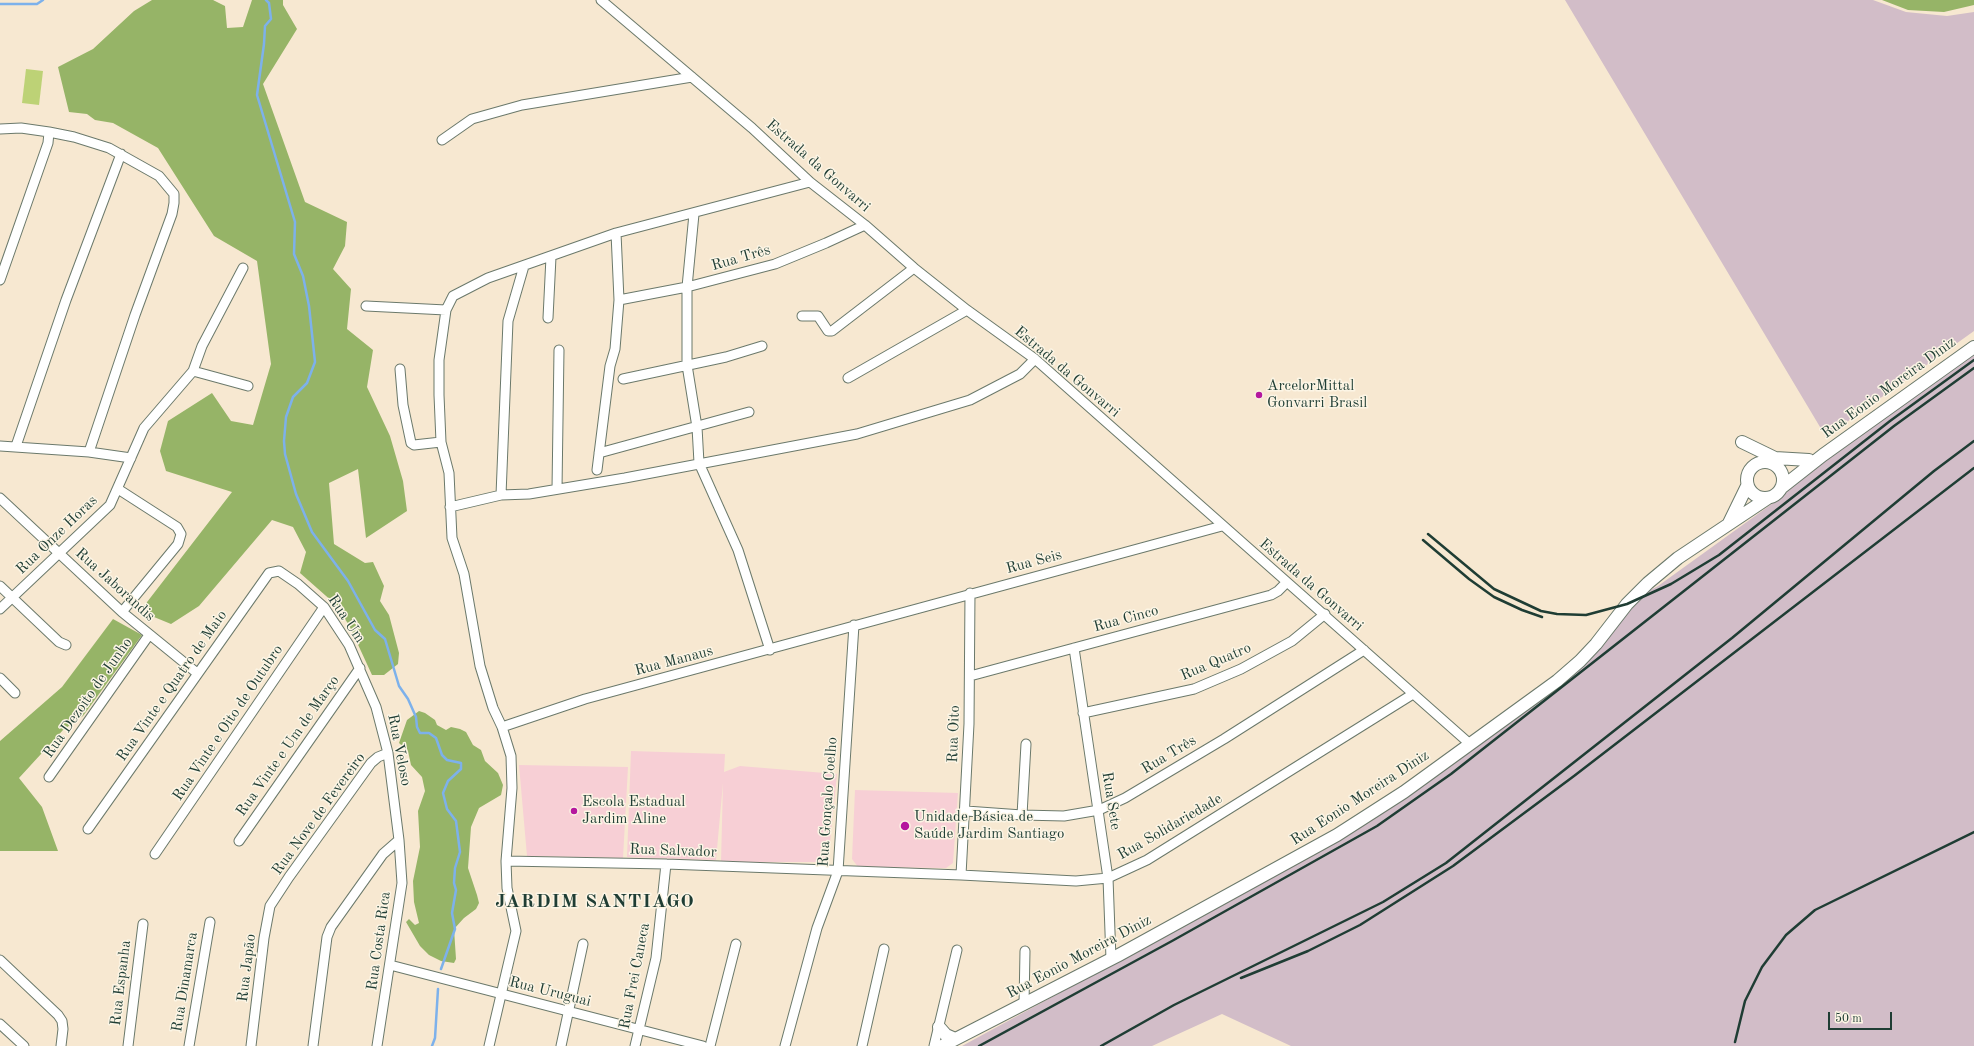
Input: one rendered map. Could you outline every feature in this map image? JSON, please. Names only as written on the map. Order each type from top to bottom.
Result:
[{"type":"main road","name":"Rua Eonio Moreira Diniz","points":[[1781,488],[1823,455],[1974,347]]},
{"type":"main road","points":[[1742,442],[1775,458],[1809,460]]},
{"type":"main road","name":"Rua Eonio Moreira Diniz","points":[[1774,465],[1796,467],[1823,455]]},
{"type":"main road","points":[[1767,462],[1774,465],[1782,475],[1781,488],[1776,495],[1768,498],[1759,498],[1752,493],[1747,486],[1746,479],[1748,472],[1753,466],[1760,463],[1767,462]]},
{"type":"main road","name":"Rua Eonio Moreira Diniz","points":[[1728,524],[1747,486]]},
{"type":"main road","name":"Rua Eonio Moreira Diniz","points":[[942,1046],[1111,959],[1337,835],[1404,792],[1557,680],[1580,661],[1596,644],[1621,611],[1648,583],[1678,558],[1768,498]]},
{"type":"main road","points":[[939,1027],[946,1035],[955,1039]]},
{"type":"street","name":"Estrada da Gonvarri","points":[[601,0],[752,128],[810,182],[865,225],[914,268],[967,310],[1035,359],[1286,583],[1325,614],[1470,744]]},
{"type":"street","points":[[442,140],[472,119],[522,105],[692,77]]},
{"type":"street","points":[[0,129],[21,128],[49,132],[95,143],[120,154],[158,176],[174,194],[174,203],[89,452]]},
{"type":"street","points":[[0,280],[48,143],[49,132]]},
{"type":"street","points":[[16,446],[66,300],[120,154]]},
{"type":"street","points":[[489,1046],[516,931],[507,888],[506,861],[512,788],[511,756],[502,727],[493,708],[480,666],[464,574],[452,538],[449,473],[441,442],[439,395],[440,360],[446,310],[453,296],[462,290],[488,278],[616,233],[694,214],[810,182]]},
{"type":"street","points":[[694,214],[687,287],[687,365],[697,427],[699,463],[738,550],[758,607],[770,650]]},
{"type":"street","name":"Rua Três","points":[[619,300],[687,287],[774,264],[865,225]]},
{"type":"street","points":[[597,470],[610,366],[615,349],[619,300],[616,233]]},
{"type":"street","points":[[548,318],[551,256]]},
{"type":"street","points":[[501,495],[508,321],[524,266]]},
{"type":"street","name":"Rua Onze Horas","points":[[0,609],[106,510],[118,489],[144,428],[193,371],[202,346],[243,268]]},
{"type":"street","points":[[802,316],[818,316],[828,331],[832,331],[914,268]]},
{"type":"street","points":[[366,306],[446,310]]},
{"type":"street","points":[[848,378],[967,310]]},
{"type":"street","points":[[623,379],[726,357],[762,346]]},
{"type":"street","points":[[557,489],[559,350]]},
{"type":"street","points":[[450,507],[501,495],[529,494],[857,434],[970,400],[1020,374],[1035,359]]},
{"type":"street","points":[[400,369],[403,405],[411,443],[414,445],[441,442]]},
{"type":"street","points":[[193,371],[248,386]]},
{"type":"street","points":[[599,454],[749,412]]},
{"type":"street","points":[[0,446],[89,452],[131,458]]},
{"type":"street","points":[[118,489],[177,527],[181,534],[178,544],[122,612]]},
{"type":"street","name":"Rua Jaborandis","points":[[0,498],[122,612],[197,674]]},
{"type":"street","name":"Rua Seis","points":[[854,625],[1222,526]]},
{"type":"street","name":"Rua Vinte e Quatro de Maio","points":[[88,829],[269,573],[276,570],[285,575]]},
{"type":"street","name":"Rua Um","points":[[285,575],[309,593],[324,607],[339,628],[360,668]]},
{"type":"street","name":"Rua Cinco","points":[[970,676],[1271,595],[1278,591],[1286,583]]},
{"type":"street","points":[[0,586],[59,642],[66,645]]},
{"type":"street","name":"Rua Oito","points":[[962,875],[966,811],[970,676],[970,593]]},
{"type":"street","name":"Rua Vinte e Oito de Outubro","points":[[155,854],[324,607]]},
{"type":"street","name":"Rua Quatro","points":[[1083,713],[1194,689],[1241,669],[1285,645],[1325,614]]},
{"type":"street","name":"Rua Manaus","points":[[502,727],[585,699],[770,650],[854,625]]},
{"type":"street","name":"Rua Gonçalo Coelho","points":[[785,1046],[817,928],[838,871],[854,625]]},
{"type":"street","name":"Rua Dezoito de Junho","points":[[49,777],[149,635]]},
{"type":"street","name":"Rua Sete","points":[[1074,648],[1108,878],[1111,959]]},
{"type":"street","name":"Rua Três","points":[[966,811],[1064,816],[1099,810],[1125,798],[1217,743],[1364,650]]},
{"type":"street","name":"Rua Veloso","points":[[360,668],[376,708],[388,753],[399,840]]},
{"type":"street","name":"Rua Vinte e Um de Março","points":[[239,841],[360,668]]},
{"type":"street","points":[[0,678],[15,693]]},
{"type":"street","name":"Rua Solidariedade","points":[[838,871],[962,875],[1076,881],[1108,878],[1147,860],[1413,694]]},
{"type":"street","points":[[1022,815],[1026,744]]},
{"type":"street","name":"Rua Nove de Fevereiro","points":[[277,896],[371,763],[378,757],[388,753]]},
{"type":"street","points":[[313,1046],[327,937],[331,927],[383,854],[399,840]]},
{"type":"street","name":"Rua Costa Rica","points":[[377,1046],[402,883],[399,840]]},
{"type":"street","name":"Rua Salvador","points":[[506,861],[666,864],[838,871]]},
{"type":"street","name":"Rua Frei Caneca","points":[[635,1046],[656,958],[666,864]]},
{"type":"street","name":"Rua Japão","points":[[251,1046],[268,916],[270,906],[277,896]]},
{"type":"street","name":"Rua Dinamarca","points":[[189,1046],[210,922]]},
{"type":"street","name":"Rua Espanha","points":[[128,1046],[143,924]]},
{"type":"street","points":[[561,1046],[583,944]]},
{"type":"street","points":[[710,1046],[736,944]]},
{"type":"street","points":[[862,1046],[884,949]]},
{"type":"street","points":[[934,1046],[957,950]]},
{"type":"street","points":[[1024,1004],[1025,951]]},
{"type":"street","points":[[0,960],[58,1016],[62,1022],[63,1029],[61,1046]]},
{"type":"street","name":"Rua Uruguai","points":[[390,965],[703,1046]]},
{"type":"street","points":[[0,1024],[24,1046]]},
{"type":"shaded area","points":[[1565,0],[1873,0],[1906,12],[1947,16],[1974,12],[1974,331],[1826,437]]},
{"type":"shaded area","points":[[1974,353],[1974,1046],[1291,1046],[1222,1014],[1152,1046],[962,1046],[1258,885],[1579,668],[1639,596],[1658,586],[1780,498],[1787,489],[1812,470]]},
{"type":"shaded area","points":[[631,751],[725,754],[724,772],[740,766],[837,774],[828,862],[721,862],[723,783],[716,860],[627,857]]},
{"type":"shaded area","name":"Escola Estadual Jardim Aline","points":[[519,765],[628,767],[623,858],[527,856]]},
{"type":"shaded area","name":"Unidade Básica de Saúde Jardim Santiago","points":[[855,790],[958,793],[953,863],[946,868],[858,867],[852,859]]},
{"type":"green space","points":[[152,0],[213,0],[225,6],[227,28],[243,27],[252,0],[283,0],[283,5],[297,29],[263,84],[305,202],[347,222],[345,246],[333,269],[351,289],[347,329],[373,350],[367,387],[390,436],[403,481],[407,511],[366,538],[358,469],[329,483],[334,544],[365,563],[373,562],[384,586],[380,601],[389,615],[399,653],[398,664],[384,675],[372,675],[349,625],[334,603],[300,573],[306,552],[293,527],[272,520],[199,606],[171,624],[154,617],[144,606],[232,492],[166,471],[160,451],[168,421],[212,393],[231,421],[253,425],[271,364],[257,261],[214,236],[158,148],[113,123],[95,120],[87,114],[69,112],[58,67],[93,49],[134,11]]},
{"type":"green space","points":[[1882,0],[1974,0],[1974,5],[1944,12],[1908,10]]},
{"type":"green space","points":[[26,69],[43,71],[39,105],[22,103]]},
{"type":"green space","points":[[113,619],[142,635],[83,716],[63,730],[19,778],[42,807],[58,851],[0,851],[0,741],[62,687]]},
{"type":"green space","points":[[419,711],[435,720],[437,725],[446,730],[451,727],[466,732],[473,745],[481,750],[485,761],[498,773],[503,785],[501,795],[479,808],[471,827],[468,868],[479,903],[476,909],[464,918],[454,929],[456,959],[454,963],[441,961],[429,955],[420,946],[406,922],[409,919],[415,925],[419,923],[414,902],[413,881],[420,847],[418,811],[425,791],[422,777],[411,765],[408,751],[399,743],[407,720]]},
{"type":"waterway","points":[[0,4],[37,4],[43,0]]},
{"type":"waterway","points":[[266,0],[269,3],[271,19],[265,26],[257,95],[295,222],[294,254],[303,276],[309,306],[315,362],[307,383],[293,397],[286,417],[284,441],[285,454],[296,494],[312,532],[348,581],[375,630],[385,639],[399,686],[408,699],[416,717],[417,727],[420,733],[429,733],[436,738],[442,755],[447,760],[461,763],[461,769],[448,781],[443,793],[447,809],[456,821],[460,852],[455,868],[454,883],[456,890],[452,913],[455,929],[441,969]]},
{"type":"waterway","points":[[432,1046],[435,1038],[438,989]]},
{"type":"railway","points":[[1428,534],[1494,589],[1541,611],[1557,614],[1586,615],[1627,604],[1671,584],[1719,555],[1890,421],[1974,360]]},
{"type":"railway","points":[[979,1046],[1172,941],[1377,826],[1451,774],[1894,426],[1974,368]]},
{"type":"railway","points":[[1101,1046],[1174,1005],[1383,902],[1446,863],[1732,638],[1934,471],[1974,441]]},
{"type":"railway","points":[[1241,978],[1308,951],[1360,925],[1453,866],[1574,776],[1974,468]]},
{"type":"railway","points":[[1423,540],[1469,579],[1494,597],[1522,610],[1542,617]]},
{"type":"railway","points":[[1735,1042],[1745,1001],[1762,967],[1786,935],[1815,910],[1974,832]]},
{"type":"place","name":"ArcelorMittal Gonvarri Brasil","points":[[1259,395]]},
{"type":"place","name":"Escola Estadual Jardim Aline","points":[[574,811]]},
{"type":"place","name":"Unidade Básica de Saúde Jardim Santiago","points":[[905,826]]},
{"type":"district","name":"JARDIM SANTIAGO","points":[[595,902]]}]
